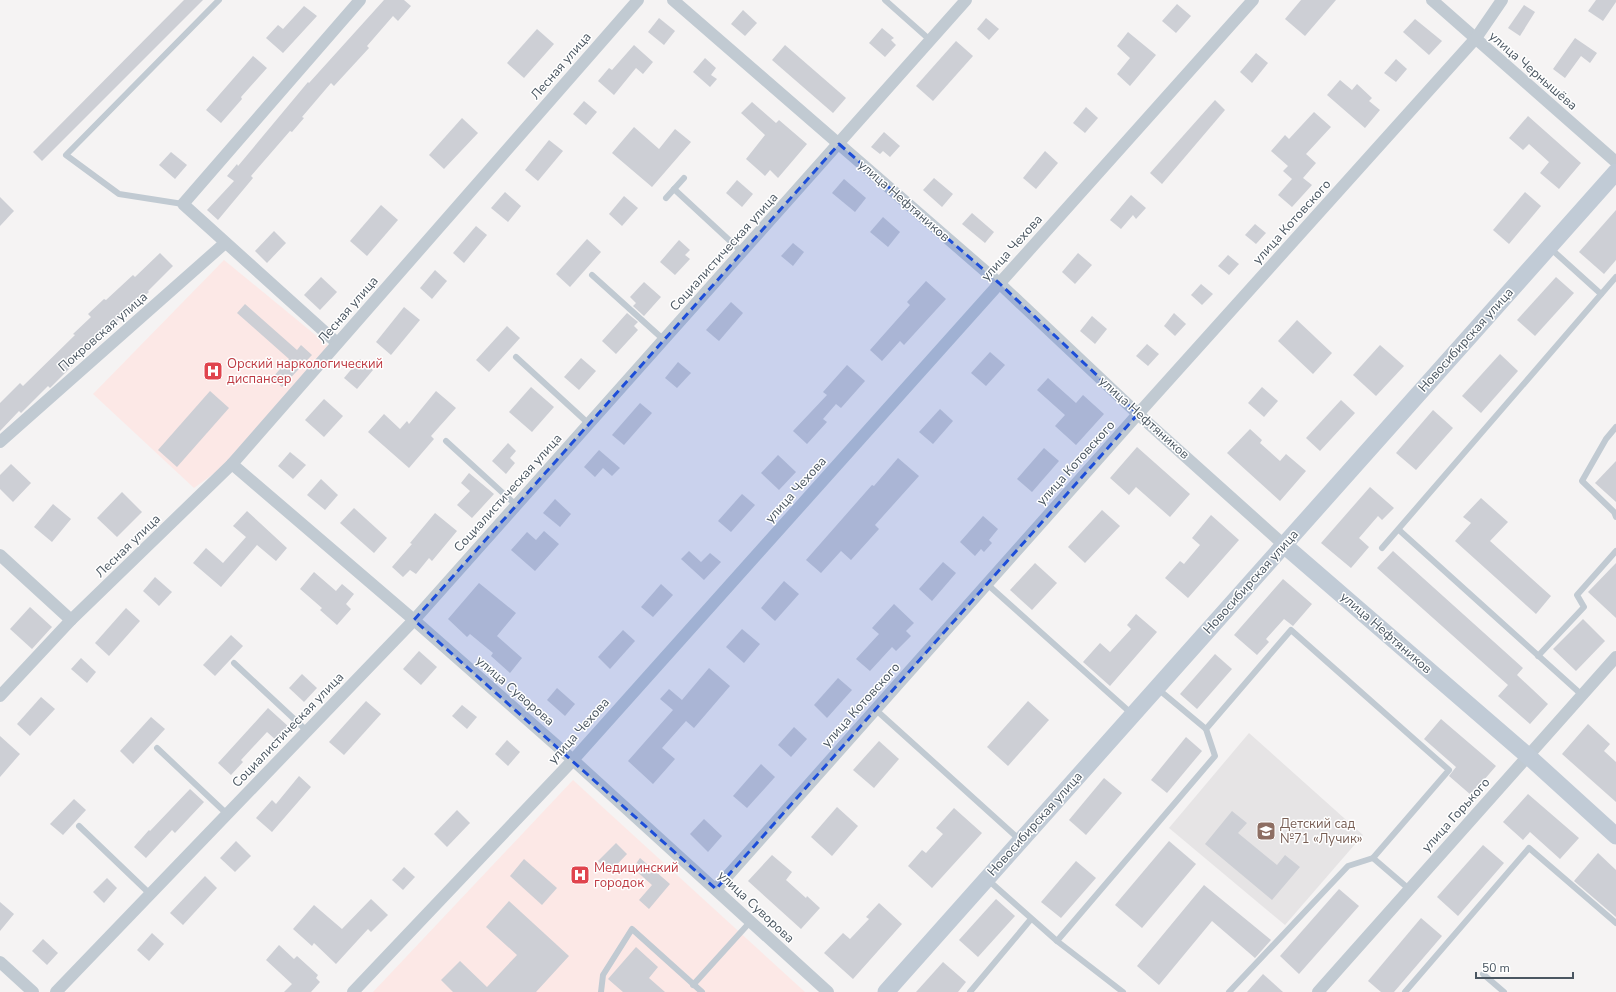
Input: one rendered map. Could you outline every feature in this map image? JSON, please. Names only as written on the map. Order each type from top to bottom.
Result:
[{"type":"main road","name":"Новосибирская улица","points":[[886,992],[1616,172]]},
{"type":"main road","name":"улица Нефтяников","points":[[1284,545],[1528,756],[1616,836]]},
{"type":"street","points":[[337,343],[183,204],[360,0]]},
{"type":"street","name":"Лесная улица","points":[[0,696],[71,620],[232,464],[638,0]]},
{"type":"street","name":"улица Нефтяников","points":[[673,0],[999,283],[1138,414],[1284,545]]},
{"type":"street","name":"Социалистическая улица","points":[[56,992],[414,620],[966,0]]},
{"type":"street","name":"улица Чехова","points":[[353,992],[573,760],[1253,0]]},
{"type":"street","name":"улица Чернышёва","points":[[1432,0],[1616,162]]},
{"type":"street","name":"улица Котовского","points":[[716,889],[1138,414],[1476,38],[1502,0]]},
{"type":"street","name":"Покровская улица","points":[[0,442],[225,243]]},
{"type":"street","name":"улица Суворова","points":[[232,464],[414,620],[573,760],[828,992]]},
{"type":"street","points":[[0,556],[71,620]]},
{"type":"street","name":"улица Горького","points":[[1318,992],[1616,657]]},
{"type":"street","points":[[0,962],[33,992]]},
{"type":"lane","points":[[183,204],[119,194],[66,155],[219,0]]},
{"type":"lane","points":[[885,0],[930,40]]},
{"type":"lane","points":[[666,198],[684,178]]},
{"type":"lane","points":[[674,190],[742,252]]},
{"type":"lane","points":[[1549,247],[1601,294]]},
{"type":"lane","points":[[592,275],[664,340]]},
{"type":"lane","points":[[1382,548],[1616,277]]},
{"type":"lane","points":[[516,357],[589,424]]},
{"type":"lane","points":[[1616,427],[1606,439],[1582,481],[1614,512],[1616,517]]},
{"type":"lane","points":[[446,441],[516,505]]},
{"type":"lane","points":[[1399,530],[1582,695]]},
{"type":"lane","points":[[1538,656],[1584,607],[1577,595],[1616,551]]},
{"type":"lane","points":[[987,584],[1133,714]]},
{"type":"lane","points":[[1206,729],[1291,630],[1449,770],[1374,858],[1348,866],[1229,992]]},
{"type":"lane","points":[[234,663],[307,731]]},
{"type":"lane","points":[[1057,941],[1215,756],[1206,729],[1157,688]]},
{"type":"lane","points":[[876,710],[1020,841]]},
{"type":"lane","points":[[158,748],[227,814]]},
{"type":"lane","points":[[79,826],[150,894]]},
{"type":"lane","points":[[1405,992],[1529,848],[1616,923]]},
{"type":"lane","points":[[1374,858],[1410,889]]},
{"type":"lane","points":[[986,878],[1057,941],[1123,992]]},
{"type":"lane","points":[[970,992],[1031,919]]},
{"type":"lane","points":[[693,985],[751,921]]},
{"type":"lane","points":[[601,992],[603,975],[632,929],[702,992]]},
{"type":"lane","points":[[1483,974],[1504,992]]},
{"type":"highlighted area","points":[[839,144],[999,283],[1138,414],[716,889],[414,620]]},
{"type":"shaded area","name":"Орский наркологический диспансер","points":[[224,260],[330,347],[230,462],[194,488],[93,394]]},
{"type":"shaded area","name":"Детский сад №71 «Лучик»","points":[[1249,733],[1363,835],[1285,925],[1169,828]]},
{"type":"shaded area","name":"Медицинский городок","points":[[573,780],[805,992],[373,992]]},
{"type":"building","points":[[184,0],[203,0],[42,161],[33,152]]},
{"type":"building","points":[[384,0],[404,0],[411,6],[398,21],[393,16],[367,46],[369,48],[334,86],[331,83],[302,117],[304,118],[292,132],[290,131],[251,176],[253,178],[218,220],[207,210],[234,181],[227,176],[237,164],[238,166],[308,82],[309,83]]},
{"type":"building","points":[[1301,0],[1336,0],[1305,36],[1285,19]]},
{"type":"building","points":[[1596,0],[1616,0],[1603,21],[1588,11]]},
{"type":"building","points":[[1177,4],[1191,16],[1176,33],[1162,21]]},
{"type":"building","points":[[1524,5],[1535,12],[1520,36],[1508,28]]},
{"type":"building","points":[[304,6],[317,16],[283,53],[266,38],[278,25],[283,29]]},
{"type":"building","points":[[743,10],[757,23],[745,36],[731,24]]},
{"type":"building","points":[[659,18],[675,31],[664,45],[648,32]]},
{"type":"building","points":[[986,18],[999,29],[989,40],[977,29]]},
{"type":"building","points":[[1415,19],[1442,41],[1429,55],[1403,32]]},
{"type":"building","points":[[882,28],[894,38],[891,40],[896,45],[885,57],[869,43]]},
{"type":"building","points":[[537,29],[554,44],[524,78],[507,63]]},
{"type":"building","points":[[1128,32],[1156,55],[1130,86],[1117,74],[1130,58],[1117,46]]},
{"type":"building","points":[[1575,38],[1597,53],[1590,63],[1581,56],[1565,78],[1553,69]]},
{"type":"building","points":[[956,41],[973,56],[933,101],[916,86]]},
{"type":"building","points":[[634,45],[653,62],[643,74],[636,68],[614,95],[598,81],[609,68],[612,70]]},
{"type":"building","points":[[785,45],[846,98],[833,113],[772,60]]},
{"type":"building","points":[[1256,53],[1268,63],[1252,83],[1240,72]]},
{"type":"building","points":[[253,56],[267,68],[241,97],[242,99],[221,123],[206,110]]},
{"type":"building","points":[[705,58],[716,68],[711,75],[717,79],[710,87],[693,72]]},
{"type":"building","points":[[1396,59],[1407,69],[1396,82],[1384,73]]},
{"type":"building","points":[[1340,80],[1352,90],[1357,84],[1372,98],[1369,101],[1380,110],[1365,128],[1327,95]]},
{"type":"building","points":[[1215,100],[1225,110],[1162,184],[1150,173]]},
{"type":"building","points":[[584,101],[597,112],[586,125],[573,114]]},
{"type":"building","points":[[752,102],[776,123],[779,120],[807,144],[778,178],[770,170],[765,176],[746,159],[765,135],[741,113]]},
{"type":"building","points":[[1086,107],[1098,118],[1085,133],[1073,123]]},
{"type":"building","points":[[1314,112],[1331,127],[1306,154],[1316,163],[1303,178],[1312,185],[1292,207],[1278,195],[1292,179],[1283,171],[1288,166],[1271,151],[1285,135],[1289,139]]},
{"type":"building","points":[[1528,116],[1581,163],[1559,189],[1540,173],[1549,162],[1529,144],[1523,150],[1509,138]]},
{"type":"building","points":[[462,118],[478,133],[444,169],[429,155]]},
{"type":"building","points":[[634,127],[659,149],[675,129],[691,142],[652,187],[612,153]]},
{"type":"building","points":[[884,132],[900,146],[890,157],[883,151],[880,154],[871,147]]},
{"type":"building","points":[[549,140],[563,151],[538,181],[525,170]]},
{"type":"building","points":[[1045,151],[1058,163],[1036,189],[1023,178]]},
{"type":"building","points":[[171,152],[187,165],[175,179],[159,165]]},
{"type":"building","points":[[934,178],[953,194],[942,207],[923,190]]},
{"type":"building","points":[[844,179],[866,198],[855,212],[832,193]]},
{"type":"building","points":[[737,180],[753,194],[742,207],[726,193]]},
{"type":"building","points":[[505,192],[521,206],[508,222],[491,208]]},
{"type":"building","points":[[1525,192],[1541,206],[1509,244],[1493,230]]},
{"type":"building","points":[[1131,195],[1146,208],[1136,219],[1133,215],[1121,229],[1110,220]]},
{"type":"building","points":[[624,196],[638,208],[622,226],[609,214]]},
{"type":"building","points":[[0,197],[14,211],[0,226]]},
{"type":"building","points":[[381,205],[398,220],[367,256],[350,241]]},
{"type":"building","points":[[1616,210],[1616,260],[1604,274],[1579,252]]},
{"type":"building","points":[[972,213],[994,232],[985,243],[962,224]]},
{"type":"building","points":[[883,217],[900,232],[888,247],[870,232]]},
{"type":"building","points":[[1255,224],[1266,233],[1256,244],[1245,235]]},
{"type":"building","points":[[476,226],[487,235],[464,263],[453,253]]},
{"type":"building","points":[[274,231],[286,243],[267,263],[255,251]]},
{"type":"building","points":[[587,239],[601,252],[570,287],[556,274]]},
{"type":"building","points":[[679,240],[690,250],[685,255],[690,259],[675,275],[660,262]]},
{"type":"building","points":[[793,243],[804,252],[793,266],[781,256]]},
{"type":"building","points":[[160,253],[173,266],[148,291],[149,292],[81,355],[82,356],[50,388],[48,386],[21,413],[19,411],[0,431],[0,403],[20,383],[23,386],[75,335],[73,334],[91,317],[88,314],[104,299],[106,300],[133,275],[135,277]]},
{"type":"building","points":[[1078,253],[1092,265],[1075,284],[1062,272]]},
{"type":"building","points":[[1228,255],[1239,264],[1229,275],[1218,266]]},
{"type":"building","points":[[435,270],[447,281],[432,299],[420,288]]},
{"type":"building","points":[[321,277],[337,292],[320,310],[304,295]]},
{"type":"building","points":[[1556,277],[1574,293],[1535,336],[1517,320]]},
{"type":"building","points":[[926,281],[946,299],[904,345],[900,341],[882,361],[870,350],[910,305],[907,302]]},
{"type":"building","points":[[644,282],[661,297],[644,316],[633,306],[636,303],[630,297]]},
{"type":"building","points":[[1201,284],[1213,294],[1202,305],[1191,295]]},
{"type":"building","points":[[731,302],[743,313],[719,341],[706,330]]},
{"type":"building","points":[[245,304],[297,350],[301,345],[312,355],[282,387],[272,378],[289,359],[237,313]]},
{"type":"building","points":[[404,307],[420,320],[391,355],[376,342]]},
{"type":"building","points":[[627,313],[638,322],[634,326],[638,330],[616,354],[602,341]]},
{"type":"building","points":[[1174,313],[1186,324],[1175,336],[1164,326]]},
{"type":"building","points":[[1092,316],[1107,329],[1095,344],[1080,331]]},
{"type":"building","points":[[1297,320],[1332,353],[1313,374],[1278,341]]},
{"type":"building","points":[[507,326],[520,338],[489,372],[476,360]]},
{"type":"building","points":[[1147,344],[1159,354],[1148,366],[1136,356]]},
{"type":"building","points":[[1380,345],[1404,366],[1376,396],[1353,375]]},
{"type":"building","points":[[990,352],[1005,365],[986,386],[971,373]]},
{"type":"building","points":[[1500,354],[1518,371],[1481,413],[1462,396]]},
{"type":"building","points":[[581,358],[596,371],[579,390],[564,377]]},
{"type":"building","points":[[360,359],[373,370],[357,389],[344,378]]},
{"type":"building","points":[[678,362],[691,373],[677,388],[665,378]]},
{"type":"building","points":[[847,365],[865,381],[841,408],[836,404],[823,419],[827,422],[807,444],[793,431],[827,395],[823,392]]},
{"type":"building","points":[[1048,378],[1076,403],[1083,395],[1104,414],[1076,445],[1055,426],[1065,415],[1037,390]]},
{"type":"building","points":[[531,387],[554,407],[532,432],[509,412]]},
{"type":"building","points":[[1262,387],[1278,401],[1264,417],[1248,403]]},
{"type":"building","points":[[210,391],[229,408],[177,467],[158,450]]},
{"type":"building","points":[[436,391],[456,408],[431,436],[434,439],[409,468],[368,432],[384,414],[400,429],[407,421],[409,424]]},
{"type":"building","points":[[324,399],[343,416],[324,437],[305,420]]},
{"type":"building","points":[[1341,400],[1355,413],[1320,451],[1306,438]]},
{"type":"building","points":[[640,403],[652,413],[624,445],[612,435]]},
{"type":"building","points":[[940,409],[953,421],[933,444],[919,432]]},
{"type":"building","points":[[1433,410],[1453,428],[1416,470],[1396,453]]},
{"type":"building","points":[[1250,429],[1262,440],[1260,443],[1280,461],[1286,454],[1306,471],[1280,501],[1227,453]]},
{"type":"building","points":[[508,443],[516,451],[510,458],[515,463],[506,474],[492,461]]},
{"type":"building","points":[[1137,447],[1190,494],[1170,517],[1136,487],[1129,495],[1110,478]]},
{"type":"building","points":[[1044,448],[1059,461],[1032,492],[1017,479]]},
{"type":"building","points":[[599,450],[620,468],[612,476],[603,468],[595,477],[584,467]]},
{"type":"building","points":[[290,452],[306,465],[293,479],[278,466]]},
{"type":"building","points":[[778,455],[796,472],[779,490],[761,473]]},
{"type":"building","points":[[898,458],[919,476],[875,525],[879,529],[851,560],[841,551],[821,573],[806,560],[872,485],[874,486]]},
{"type":"building","points":[[1616,461],[1616,502],[1595,483]]},
{"type":"building","points":[[11,464],[31,483],[13,502],[0,489],[0,475]]},
{"type":"building","points":[[469,473],[494,494],[472,518],[457,505],[470,491],[461,483]]},
{"type":"building","points":[[321,479],[338,495],[325,510],[307,495]]},
{"type":"building","points":[[1370,487],[1394,508],[1382,520],[1378,516],[1359,538],[1369,547],[1351,568],[1321,543]]},
{"type":"building","points":[[122,492],[142,512],[117,537],[97,518]]},
{"type":"building","points":[[742,494],[755,505],[731,532],[718,521]]},
{"type":"building","points":[[1481,498],[1508,522],[1490,541],[1551,596],[1536,614],[1455,541],[1471,523],[1463,517]]},
{"type":"building","points":[[555,499],[571,514],[560,527],[543,513]]},
{"type":"building","points":[[53,504],[71,519],[52,542],[34,527]]},
{"type":"building","points":[[354,508],[387,538],[374,553],[340,523]]},
{"type":"building","points":[[1102,510],[1120,526],[1085,563],[1068,547]]},
{"type":"building","points":[[247,511],[287,548],[276,561],[257,545],[221,587],[193,563],[206,548],[223,563],[246,537],[233,526]]},
{"type":"building","points":[[435,513],[457,531],[432,561],[429,558],[416,574],[410,570],[403,577],[392,567],[412,544],[410,543]]},
{"type":"building","points":[[1211,515],[1239,540],[1188,598],[1165,578],[1180,561],[1184,564],[1200,545],[1192,538]]},
{"type":"building","points":[[983,516],[998,529],[989,540],[992,543],[984,552],[981,549],[975,556],[960,542]]},
{"type":"building","points":[[544,531],[559,544],[535,571],[511,550],[527,532],[536,540]]},
{"type":"building","points":[[689,551],[701,562],[710,553],[721,562],[704,580],[681,559]]},
{"type":"building","points":[[1393,551],[1523,668],[1517,675],[1548,704],[1530,724],[1498,696],[1508,685],[1377,568]]},
{"type":"building","points":[[943,562],[956,573],[932,601],[919,589]]},
{"type":"building","points":[[1035,563],[1057,583],[1032,610],[1010,590]]},
{"type":"building","points":[[1616,563],[1616,618],[1588,592]]},
{"type":"building","points":[[314,572],[336,591],[342,584],[354,594],[346,604],[351,609],[337,625],[320,610],[322,608],[300,589]]},
{"type":"building","points":[[155,577],[172,592],[159,606],[143,591]]},
{"type":"building","points":[[1283,579],[1312,604],[1293,626],[1284,619],[1266,639],[1269,642],[1257,655],[1234,635]]},
{"type":"building","points":[[784,581],[799,594],[775,621],[761,608]]},
{"type":"building","points":[[479,583],[516,613],[497,636],[522,658],[510,673],[491,656],[493,653],[470,634],[467,637],[448,619]]},
{"type":"building","points":[[661,584],[673,595],[653,617],[641,607]]},
{"type":"building","points":[[894,604],[914,623],[906,631],[911,636],[896,651],[892,647],[870,671],[856,659],[879,634],[872,628]]},
{"type":"building","points":[[30,607],[52,627],[32,649],[10,629]]},
{"type":"building","points":[[126,608],[140,621],[109,656],[95,643]]},
{"type":"building","points":[[1136,614],[1157,632],[1110,686],[1083,662],[1100,643],[1110,652],[1131,629],[1127,625]]},
{"type":"building","points":[[1583,619],[1605,641],[1576,671],[1553,649]]},
{"type":"building","points":[[742,629],[760,644],[744,663],[726,647]]},
{"type":"building","points":[[623,630],[635,641],[610,669],[598,657]]},
{"type":"building","points":[[231,635],[243,646],[215,676],[203,665]]},
{"type":"building","points":[[419,651],[437,667],[421,685],[403,669]]},
{"type":"building","points":[[1215,654],[1232,669],[1197,709],[1180,694]]},
{"type":"building","points":[[81,658],[96,672],[87,683],[71,669]]},
{"type":"building","points":[[709,668],[730,686],[694,728],[686,721],[662,748],[675,759],[653,784],[628,761],[673,710],[660,699],[669,689],[682,700]]},
{"type":"building","points":[[302,674],[317,688],[304,702],[289,688]]},
{"type":"building","points":[[838,678],[852,690],[827,718],[814,705]]},
{"type":"building","points":[[557,688],[575,704],[565,716],[547,700]]},
{"type":"building","points":[[41,697],[55,709],[30,736],[17,724]]},
{"type":"building","points":[[366,701],[381,714],[344,755],[329,742]]},
{"type":"building","points":[[1028,701],[1049,720],[1008,766],[987,747]]},
{"type":"building","points":[[462,705],[477,717],[467,729],[452,716]]},
{"type":"building","points":[[268,708],[289,727],[277,741],[267,732],[241,760],[243,762],[231,775],[218,763]]},
{"type":"building","points":[[151,717],[165,729],[133,764],[120,751]]},
{"type":"building","points":[[1441,719],[1496,766],[1471,795],[1449,776],[1456,767],[1424,739]]},
{"type":"building","points":[[1588,724],[1610,744],[1604,751],[1616,762],[1616,802],[1562,754]]},
{"type":"building","points":[[794,727],[807,739],[791,757],[778,745]]},
{"type":"building","points":[[0,736],[20,754],[0,777]]},
{"type":"building","points":[[1186,737],[1202,751],[1167,793],[1151,780]]},
{"type":"building","points":[[507,740],[520,752],[508,766],[495,754]]},
{"type":"building","points":[[879,741],[899,759],[874,788],[853,770]]},
{"type":"building","points":[[761,764],[775,777],[747,808],[733,796]]},
{"type":"building","points":[[299,776],[311,787],[272,832],[256,818],[272,800],[276,804]]},
{"type":"building","points":[[1104,778],[1122,793],[1086,835],[1069,820]]},
{"type":"building","points":[[190,789],[204,802],[175,833],[172,830],[146,858],[134,847]]},
{"type":"building","points":[[1528,794],[1579,838],[1560,859],[1530,832],[1523,840],[1503,822]]},
{"type":"building","points":[[74,799],[86,810],[63,835],[50,824]]},
{"type":"building","points":[[837,807],[858,826],[832,856],[811,837]]},
{"type":"building","points":[[954,808],[982,833],[932,888],[908,866],[922,850],[926,853],[943,834],[936,828]]},
{"type":"building","points":[[457,810],[470,823],[447,847],[434,834]]},
{"type":"building","points":[[1232,811],[1247,823],[1238,833],[1277,865],[1285,855],[1300,867],[1272,900],[1205,844]]},
{"type":"building","points":[[704,819],[722,836],[708,852],[690,834]]},
{"type":"building","points":[[236,841],[251,856],[235,872],[220,858]]},
{"type":"building","points":[[1169,841],[1196,864],[1142,928],[1115,905]]},
{"type":"building","points":[[616,843],[627,854],[610,872],[598,861]]},
{"type":"building","points":[[1483,845],[1504,863],[1458,916],[1437,897]]},
{"type":"building","points":[[1598,853],[1616,870],[1616,917],[1574,881]]},
{"type":"building","points":[[772,855],[792,872],[786,880],[820,908],[801,929],[748,881]]},
{"type":"building","points":[[640,858],[670,884],[649,909],[639,900],[652,885],[633,868]]},
{"type":"building","points":[[524,859],[557,888],[542,905],[510,876]]},
{"type":"building","points":[[1076,861],[1096,878],[1061,918],[1041,902]]},
{"type":"building","points":[[404,867],[415,877],[403,890],[392,880]]},
{"type":"building","points":[[205,876],[217,888],[183,925],[170,913]]},
{"type":"building","points":[[107,878],[117,888],[104,903],[93,892]]},
{"type":"building","points":[[1204,885],[1271,940],[1255,958],[1212,921],[1159,985],[1137,966]]},
{"type":"building","points":[[1339,889],[1359,906],[1299,974],[1280,956]]},
{"type":"building","points":[[371,899],[388,915],[371,932],[368,929],[336,964],[314,943],[312,946],[293,929],[314,905],[342,929]]},
{"type":"building","points":[[996,899],[1015,916],[978,957],[959,940]]},
{"type":"building","points":[[509,901],[569,956],[536,992],[453,992],[441,980],[460,961],[487,987],[517,955],[486,927]]},
{"type":"building","points":[[0,902],[14,914],[0,931]]},
{"type":"building","points":[[879,903],[902,924],[853,979],[824,953],[843,933],[850,939],[869,919],[866,917]]},
{"type":"building","points":[[1421,918],[1442,936],[1394,992],[1381,992],[1368,981]]},
{"type":"building","points":[[152,933],[164,944],[149,961],[137,950]]},
{"type":"building","points":[[43,939],[58,953],[47,965],[32,951]]},
{"type":"building","points":[[279,945],[294,959],[297,956],[318,975],[316,978],[320,982],[311,992],[284,992],[292,984],[266,960]]},
{"type":"building","points":[[636,947],[658,967],[649,978],[665,992],[623,992],[608,979]]},
{"type":"building","points":[[943,962],[966,982],[958,992],[916,992]]},
{"type":"building","points":[[1263,974],[1283,992],[1247,992]]},
{"type":"place","name":"Орский наркологический диспансер","points":[[213,371]]},
{"type":"place","name":"Детский сад №71 «Лучик»","points":[[1266,831]]},
{"type":"place","name":"Медицинский городок","points":[[580,875]]}]
